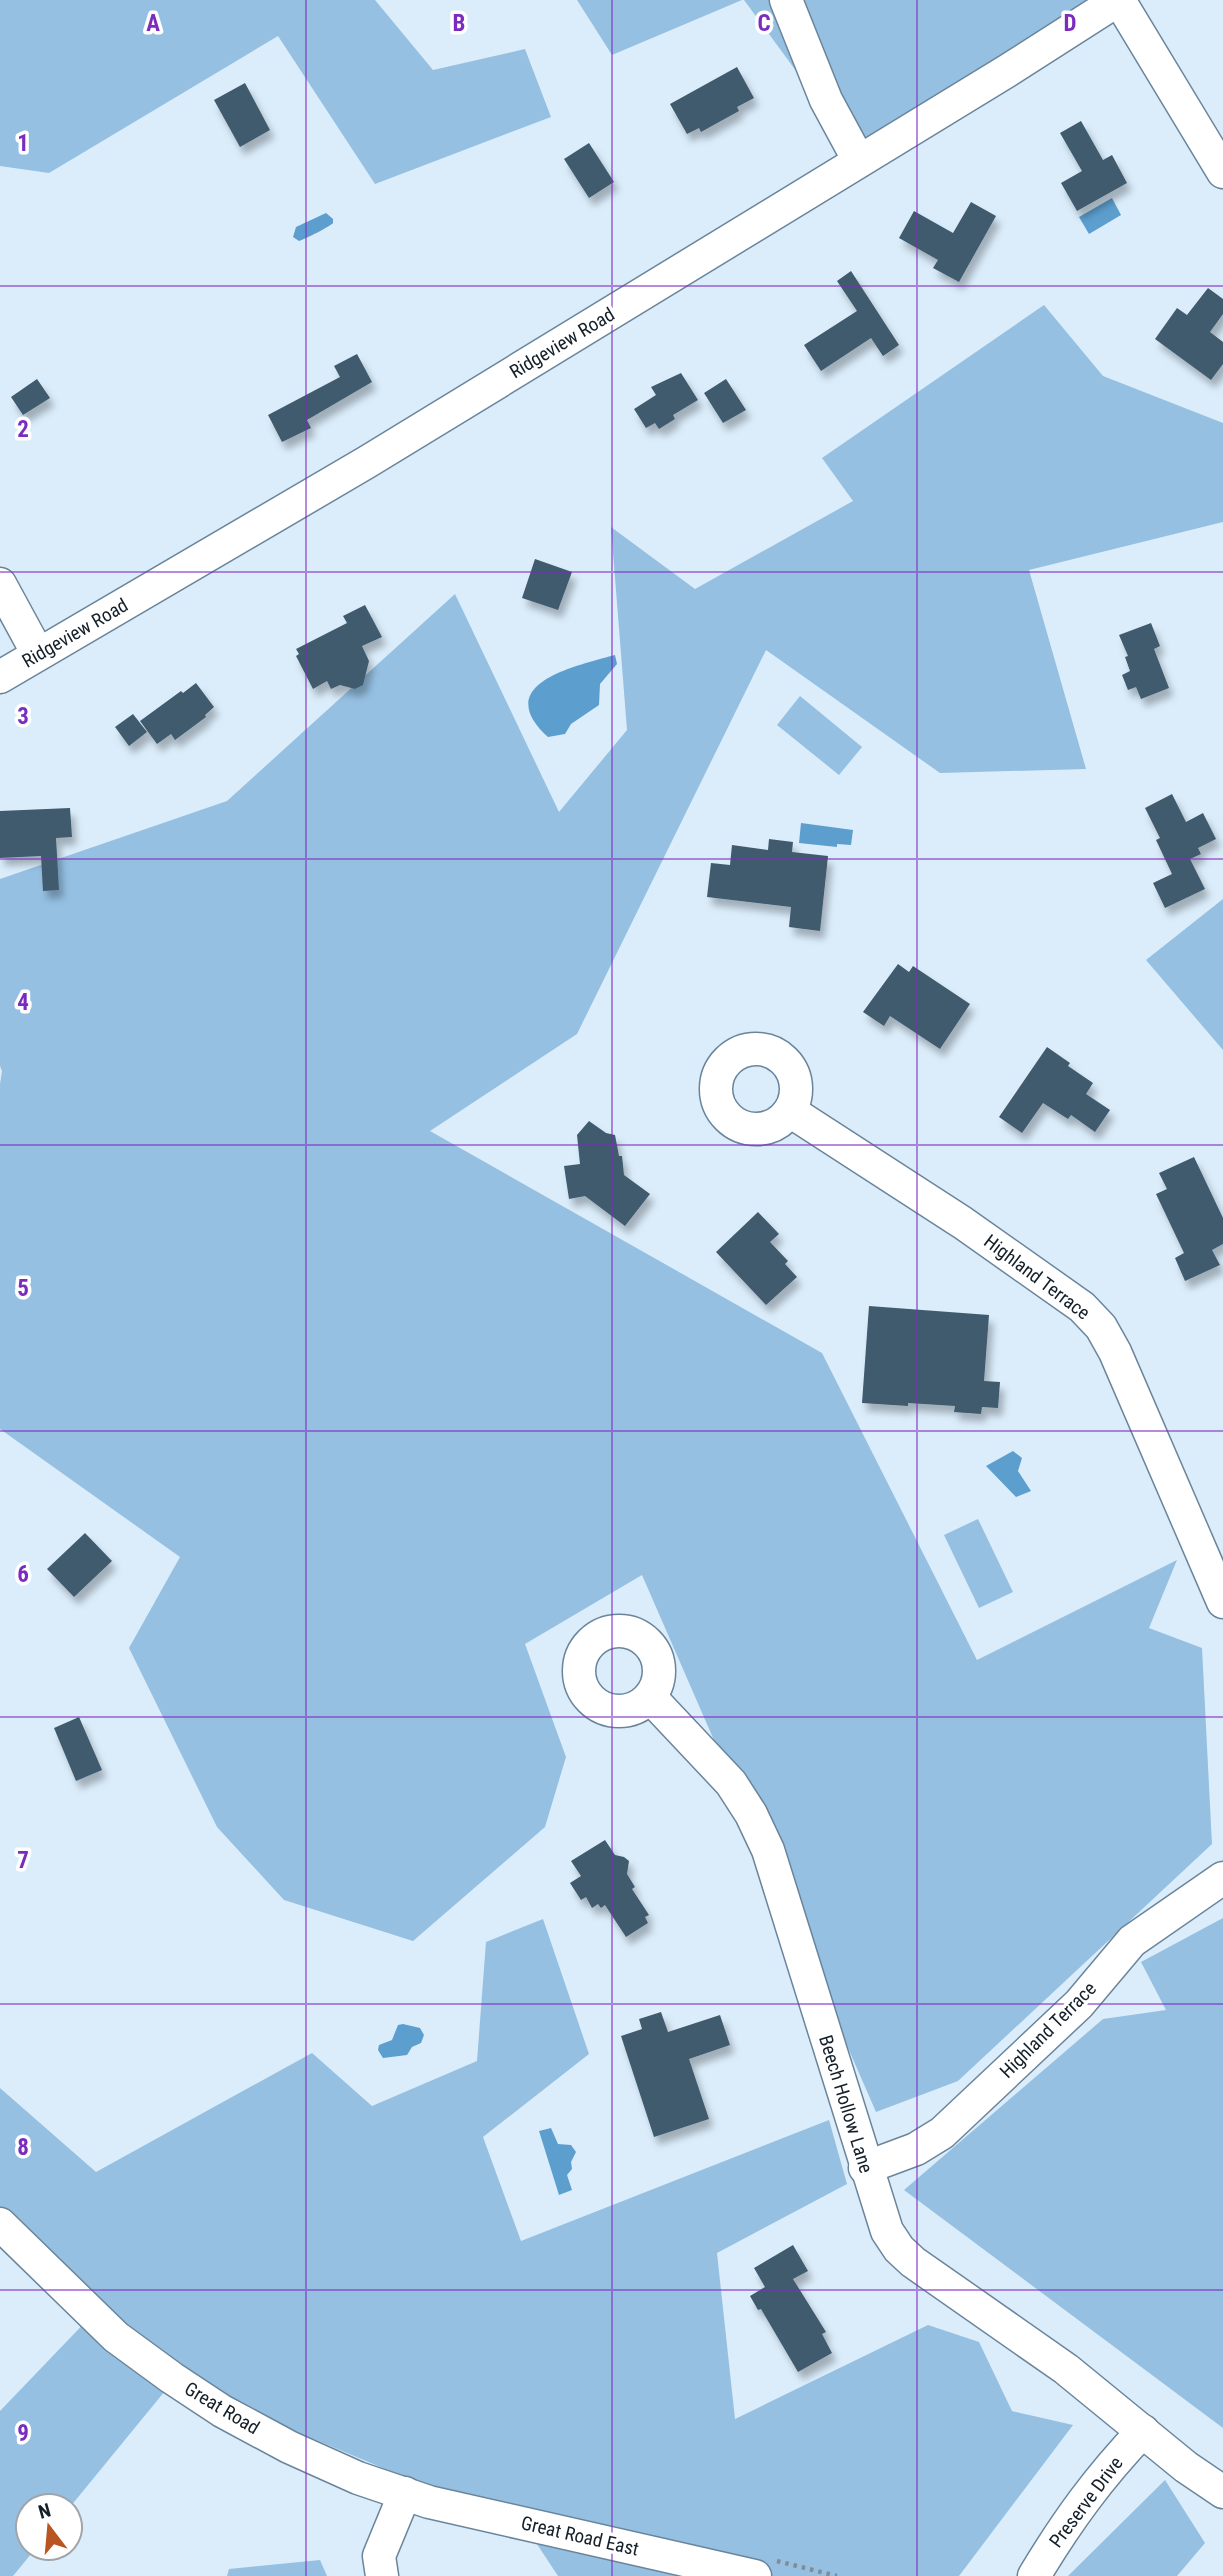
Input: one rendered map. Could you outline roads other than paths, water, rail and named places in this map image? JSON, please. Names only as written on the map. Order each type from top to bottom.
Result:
[{"type":"street","points":[[786,0],[826,100],[859,161]]},
{"type":"street","points":[[1119,0],[1223,172]]},
{"type":"street","name":"Ridgeview Road","points":[[0,677],[367,462],[1119,0]]},
{"type":"street","points":[[0,584],[38,654]]},
{"type":"street","name":"Highland Terrace","points":[[790,1111],[963,1223],[1083,1307],[1101,1327],[1115,1352],[1223,1602]]},
{"type":"street","name":"Beech Hollow Lane","points":[[650,1697],[731,1783],[751,1814],[768,1850],[865,2168],[887,2231],[899,2249],[1066,2370],[1186,2467],[1223,2492]]},
{"type":"street","name":"Highland Terrace","points":[[865,2168],[916,2149],[942,2133],[1079,2004],[1132,1941],[1223,1878]]},
{"type":"street","name":"Great Road","points":[[0,2224],[116,2337],[172,2378],[222,2411],[289,2447],[358,2478],[405,2493]]},
{"type":"street","name":"Preserve Drive","points":[[1034,2576],[1059,2534],[1104,2472],[1143,2431]]},
{"type":"street","points":[[382,2576],[379,2556],[405,2493]]},
{"type":"street","name":"Great Road East","points":[[405,2493],[429,2502],[760,2567]]}]
